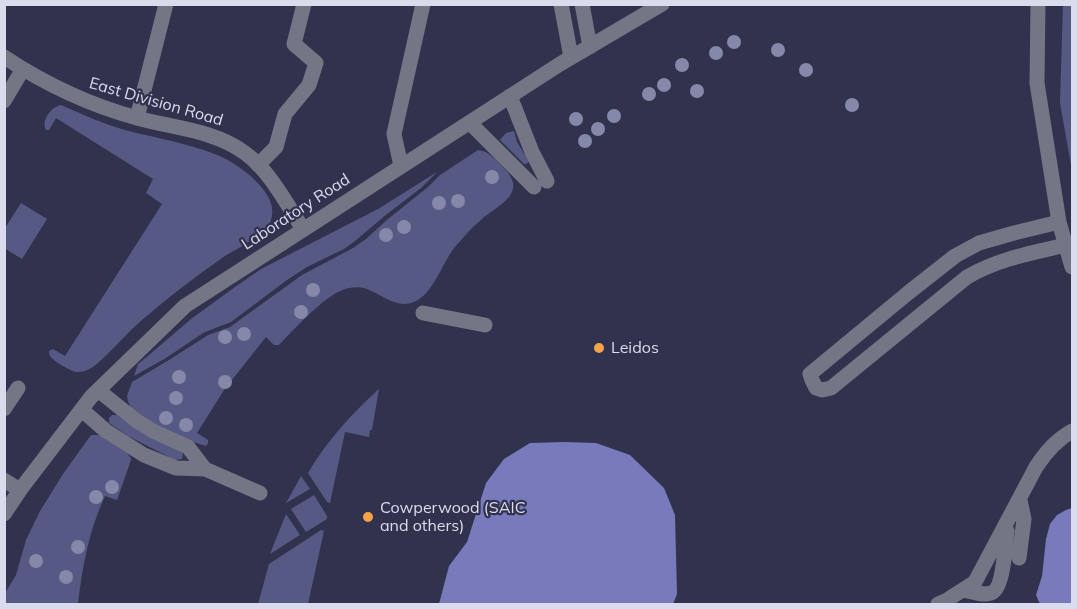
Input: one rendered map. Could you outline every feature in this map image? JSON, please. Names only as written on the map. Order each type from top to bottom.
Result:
[{"type":"street","points":[[137,118],[166,4]]},
{"type":"street","points":[[258,165],[276,147],[285,114],[309,85],[316,63],[294,44],[304,4]]},
{"type":"street","points":[[401,166],[394,134],[423,4]]},
{"type":"street","points":[[561,4],[571,57]]},
{"type":"street","points":[[582,4],[590,46]]},
{"type":"street","name":"Laboratory Road","points":[[4,513],[98,390],[185,306],[571,57],[662,4]]},
{"type":"street","points":[[1038,4],[1037,83],[1059,222],[1072,267]]},
{"type":"street","name":"East Division Road","points":[[4,57],[85,101],[137,118],[200,132],[230,142],[247,154],[266,174],[303,229]]},
{"type":"street","points":[[4,101],[23,69]]},
{"type":"street","points":[[470,123],[540,184],[532,152],[510,96]]},
{"type":"street","points":[[1059,222],[979,243],[955,256],[810,374],[812,381],[816,388],[822,390],[831,388],[967,277],[983,268],[1023,255],[1066,245]]},
{"type":"street","points":[[423,313],[484,325]]},
{"type":"street","points":[[4,409],[18,388]]},
{"type":"street","points":[[98,390],[134,419],[153,431],[188,447],[205,468]]},
{"type":"street","points":[[82,410],[106,431],[144,455],[176,468],[205,468],[260,493]]},
{"type":"street","points":[[938,604],[975,582],[1036,467],[1047,450],[1072,431]]},
{"type":"street","points":[[4,480],[20,490]]},
{"type":"street","points":[[1020,500],[1024,519],[1020,558]]},
{"type":"street","points":[[963,590],[991,593],[997,589],[1008,522]]},
{"type":"shaded area","points":[[1063,5],[1072,5],[1072,171],[1060,103]]},
{"type":"shaded area","points":[[61,105],[117,128],[195,147],[226,159],[256,181],[270,200],[272,210],[271,220],[264,230],[189,282],[154,310],[93,367],[79,372],[59,363],[50,356],[49,351],[53,349],[65,356],[162,204],[146,193],[153,179],[56,118],[49,130],[46,130],[45,122],[48,115],[54,108]]},
{"type":"shaded area","points":[[514,131],[517,142],[529,162],[526,164],[500,140],[506,133]]},
{"type":"shaded area","points":[[478,150],[489,154],[504,168],[511,177],[512,191],[503,203],[478,222],[454,248],[432,286],[421,298],[408,304],[402,304],[364,288],[346,289],[333,295],[316,308],[279,345],[274,345],[266,337],[224,390],[197,433],[208,440],[206,446],[157,425],[131,409],[127,396],[132,382],[208,335],[230,327],[302,275],[353,248],[440,175]]},
{"type":"shaded area","points":[[437,172],[421,188],[344,249],[307,267],[231,322],[203,333],[134,376],[138,364],[191,319],[261,269],[378,209]]},
{"type":"shaded area","points":[[21,203],[47,219],[22,259],[4,248],[5,228]]},
{"type":"shaded area","points":[[379,389],[369,437],[345,432],[330,503],[327,502],[308,473],[340,428]]},
{"type":"shaded area","points":[[112,415],[117,415],[127,423],[183,453],[182,459],[175,460],[128,436],[109,423]]},
{"type":"shaded area","points":[[91,435],[99,435],[127,453],[131,460],[117,500],[105,496],[99,509],[87,549],[78,604],[5,604],[4,595],[16,575],[26,540],[40,511]]},
{"type":"shaded area","points":[[530,443],[596,443],[630,455],[664,488],[675,515],[677,594],[673,604],[439,604],[449,566],[467,542],[486,483],[504,459]]},
{"type":"shaded area","points":[[301,476],[310,489],[286,503]]},
{"type":"shaded area","points":[[314,495],[327,519],[306,532],[291,509]]},
{"type":"shaded area","points":[[1072,508],[1072,604],[1040,604],[1036,595],[1042,576],[1050,524],[1057,515]]},
{"type":"shaded area","points":[[286,514],[300,535],[270,554]]},
{"type":"shaded area","points":[[321,530],[324,531],[308,604],[258,604],[269,564]]},
{"type":"place","name":"Leidos","points":[[599,348]]},
{"type":"place","name":"Cowperwood (SAIC and others)","points":[[368,517]]}]
